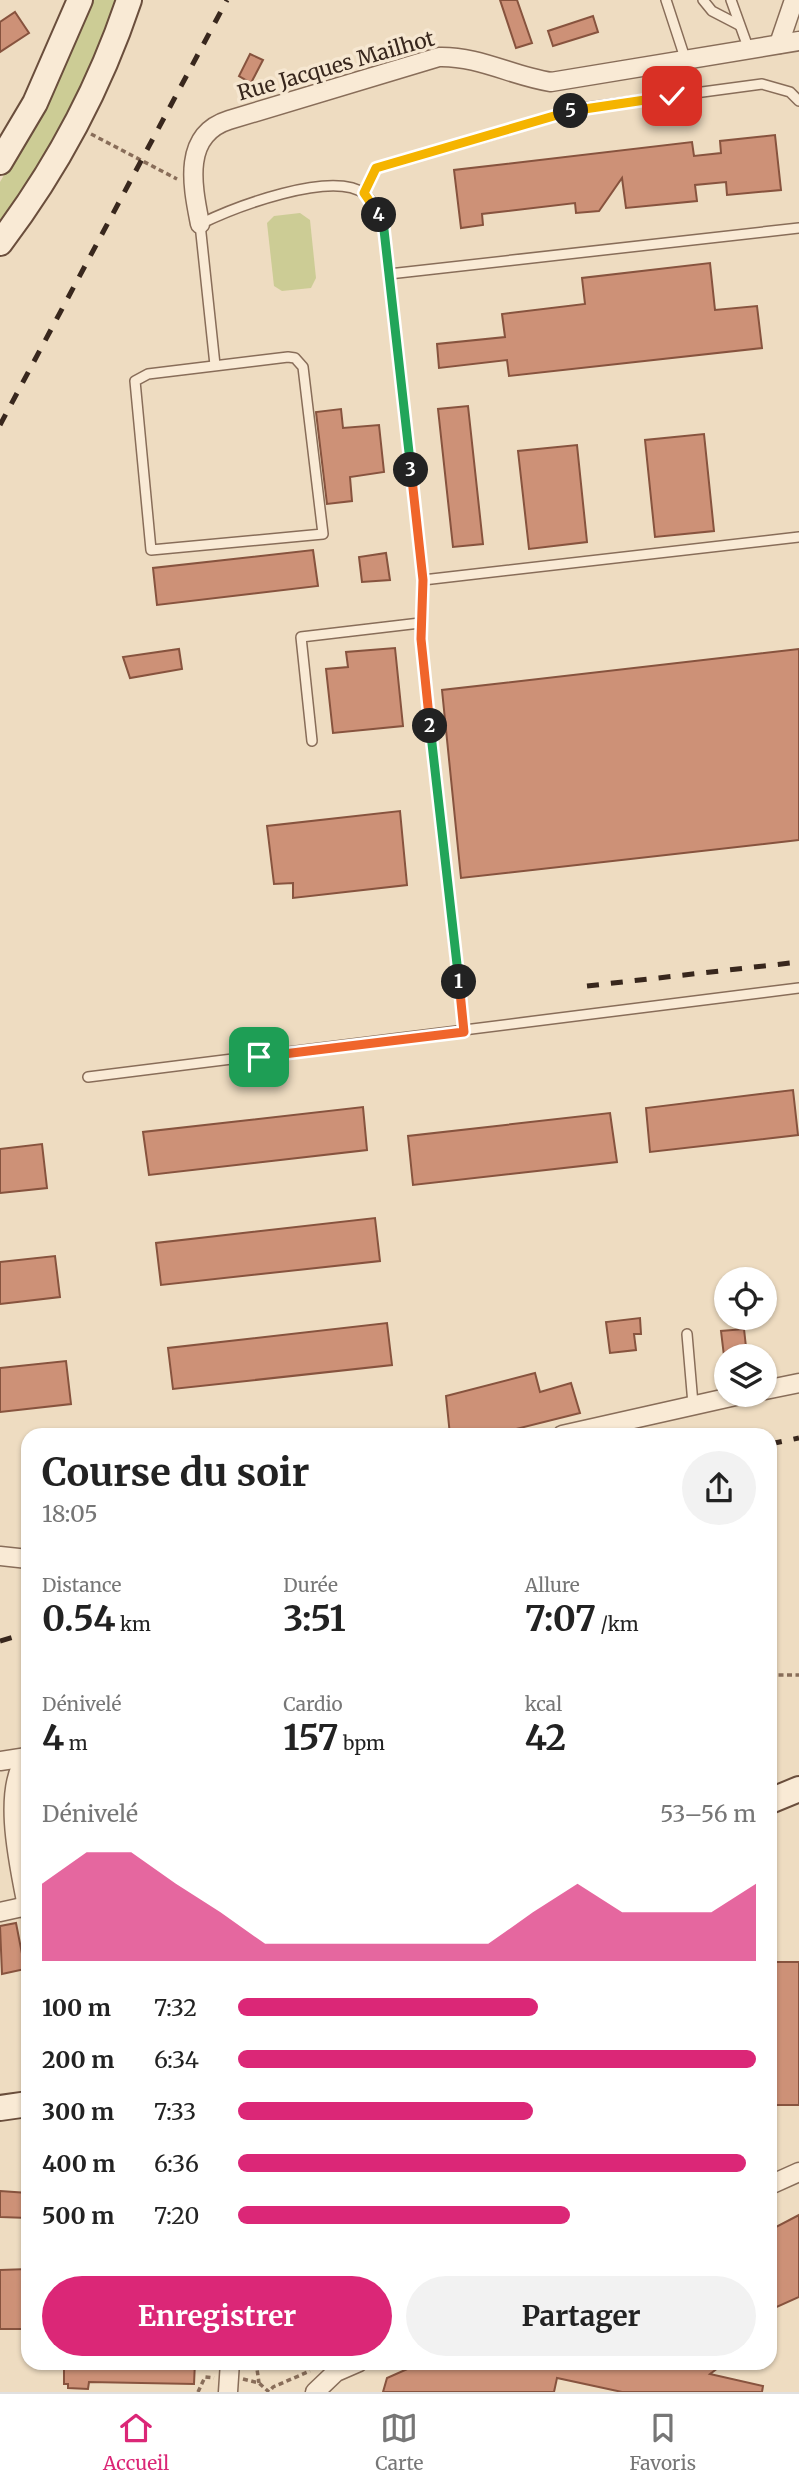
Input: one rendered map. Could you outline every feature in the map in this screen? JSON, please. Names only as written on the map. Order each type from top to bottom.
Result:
[{"type":"main road","points":[[0,162],[35,103],[80,0]]},
{"type":"main road","points":[[0,243],[33,197],[74,128],[108,57],[129,0]]},
{"type":"main road","points":[[777,1798],[799,1789]]},
{"type":"street","points":[[779,44],[794,0]]},
{"type":"street","name":"Rue Jacques Mailhot","points":[[200,224],[192,179],[196,150],[205,136],[223,122],[439,57],[460,57],[524,78],[551,82],[799,41]]},
{"type":"street","points":[[777,1388],[799,1383]]},
{"type":"street","points":[[592,1428],[714,1400]]},
{"type":"street","points":[[0,1556],[21,1558]]},
{"type":"street","points":[[0,1761],[21,1757]]},
{"type":"street","points":[[21,1763],[17,1767],[10,1807],[21,1869]]},
{"type":"street","points":[[0,1912],[21,1909]]},
{"type":"street","points":[[777,2182],[799,2172]]},
{"type":"street","points":[[228,2392],[229,2370]]},
{"type":"street","points":[[315,2392],[341,2370]]},
{"type":"lane","points":[[666,0],[686,61]]},
{"type":"lane","points":[[704,0],[712,11],[739,25]]},
{"type":"lane","points":[[731,0],[749,50]]},
{"type":"lane","points":[[364,193],[376,168],[583,107],[762,84],[790,92],[799,101]]},
{"type":"lane","points":[[215,365],[200,224],[226,211],[318,186],[341,186],[364,193],[383,221],[423,580],[420,623],[464,1032]]},
{"type":"lane","points":[[389,274],[799,228]]},
{"type":"lane","points":[[288,357],[300,362],[323,534],[151,550],[135,381],[148,374],[215,365],[288,357]]},
{"type":"lane","points":[[423,580],[799,537]]},
{"type":"lane","points":[[313,741],[301,637],[420,623]]},
{"type":"lane","points":[[88,1077],[799,988]]},
{"type":"lane","points":[[687,1334],[693,1404]]},
{"type":"path","points":[[89,133],[177,179],[192,179]]},
{"type":"path","points":[[777,1675],[799,1675]]},
{"type":"path","points":[[258,2370],[260,2383]]},
{"type":"path","points":[[269,2392],[273,2387],[310,2371]]},
{"type":"green space","points":[[89,0],[119,0],[60,134],[0,228],[0,182],[34,123]]},
{"type":"green space","points":[[300,213],[310,220],[316,278],[311,288],[282,291],[274,286],[267,223],[274,216]]},
{"type":"building","points":[[500,0],[517,0],[532,43],[516,48]]},
{"type":"building","points":[[15,12],[29,33],[0,52],[0,22]]},
{"type":"building","points":[[593,16],[598,32],[553,46],[548,31]]},
{"type":"building","points":[[250,54],[263,60],[251,83],[239,76]]},
{"type":"building","points":[[775,135],[781,190],[727,195],[726,182],[695,185],[697,201],[626,208],[622,178],[599,211],[576,213],[575,203],[482,214],[483,225],[461,228],[454,170],[692,142],[694,156],[721,153],[720,141]]},
{"type":"building","points":[[710,263],[715,310],[757,306],[762,348],[509,376],[507,360],[439,368],[437,344],[505,337],[502,314],[585,304],[582,278]]},
{"type":"building","points":[[468,406],[483,544],[453,547],[438,409]]},
{"type":"building","points":[[341,409],[343,428],[379,425],[384,472],[350,477],[352,501],[327,504],[316,412]]},
{"type":"building","points":[[704,434],[714,531],[655,537],[645,440]]},
{"type":"building","points":[[577,445],[587,542],[529,549],[518,451]]},
{"type":"building","points":[[313,550],[318,586],[157,605],[153,568]]},
{"type":"building","points":[[386,553],[390,580],[362,582],[359,557]]},
{"type":"building","points":[[395,648],[403,726],[333,733],[326,669],[348,667],[346,652]]},
{"type":"building","points":[[179,649],[182,669],[130,678],[123,657]]},
{"type":"building","points":[[799,649],[799,840],[461,878],[442,690]]},
{"type":"building","points":[[400,811],[407,885],[293,898],[293,883],[274,884],[267,826]]},
{"type":"building","points":[[793,1090],[798,1135],[650,1152],[646,1108]]},
{"type":"building","points":[[363,1107],[367,1150],[149,1175],[143,1132]]},
{"type":"building","points":[[610,1113],[617,1162],[413,1185],[408,1136]]},
{"type":"building","points":[[42,1144],[47,1188],[0,1193],[0,1149]]},
{"type":"building","points":[[375,1218],[380,1261],[161,1285],[156,1243]]},
{"type":"building","points":[[55,1256],[60,1297],[0,1304],[0,1262]]},
{"type":"building","points":[[640,1318],[641,1334],[634,1334],[636,1350],[610,1353],[606,1322]]},
{"type":"building","points":[[387,1323],[392,1365],[173,1389],[168,1348]]},
{"type":"building","points":[[744,1330],[746,1344],[723,1344],[721,1331]]},
{"type":"building","points":[[66,1361],[71,1404],[0,1412],[0,1368]]},
{"type":"building","points":[[535,1373],[540,1392],[571,1383],[580,1413],[520,1428],[449,1428],[446,1396]]},
{"type":"building","points":[[16,1923],[21,1949],[21,1970],[2,1974],[0,1926]]},
{"type":"building","points":[[777,1962],[799,1962],[799,2105],[777,2105]]},
{"type":"building","points":[[0,2191],[21,2192],[21,2218],[0,2217]]},
{"type":"building","points":[[799,2215],[799,2297],[777,2307],[777,2226]]},
{"type":"building","points":[[21,2269],[21,2329],[0,2329],[0,2270]]},
{"type":"building","points":[[64,2370],[195,2370],[194,2384],[89,2382],[88,2389],[68,2388],[68,2384],[64,2384]]},
{"type":"building","points":[[405,2370],[715,2370],[710,2374],[763,2386],[762,2392],[622,2392],[557,2378],[554,2392],[383,2392],[387,2378]]},
{"type":"railway","points":[[0,425],[227,0]]},
{"type":"railway","points":[[587,986],[799,962]]},
{"type":"railway","points":[[777,1443],[799,1438]]},
{"type":"railway","points":[[0,1641],[21,1635]]},
{"type":"route","points":[[259,1057],[464,1032],[421,639],[423,580],[383,221],[364,193],[376,168],[583,107],[672,96]]}]
